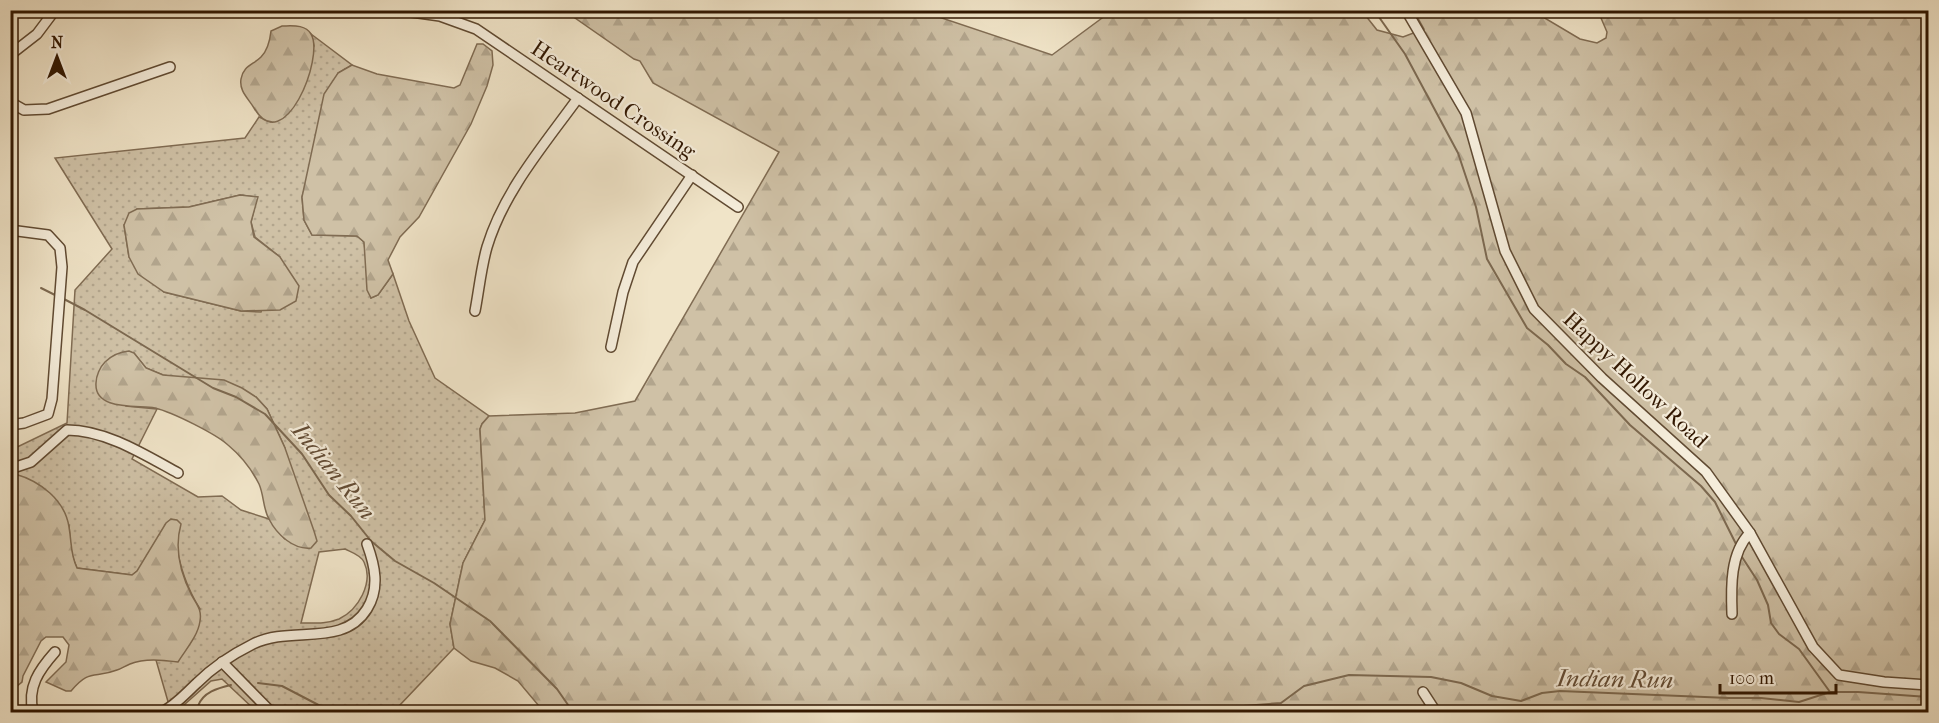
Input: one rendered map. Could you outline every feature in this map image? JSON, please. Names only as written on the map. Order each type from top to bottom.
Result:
[{"type":"street","points":[[10,55],[37,34],[55,10]]},
{"type":"street","name":"Heartwood Crossing","points":[[397,10],[440,16],[476,29],[738,207]]},
{"type":"street","name":"Happy Hollow Road","points":[[1406,10],[1466,113],[1505,251],[1534,309],[1602,378],[1706,472],[1750,533],[1813,647],[1839,675],[1884,682],[1929,685]]},
{"type":"street","points":[[10,102],[24,110],[48,109],[170,67]]},
{"type":"street","points":[[475,311],[488,247],[518,179],[578,99]]},
{"type":"street","points":[[612,347],[622,292],[633,262],[692,176]]},
{"type":"street","points":[[10,230],[48,235],[60,248],[62,267],[52,399],[48,414],[24,423],[10,425]]},
{"type":"street","points":[[10,469],[31,462],[67,430],[80,430],[141,452],[178,473]]},
{"type":"street","points":[[1732,614],[1731,580],[1742,541],[1750,533]]},
{"type":"street","points":[[162,712],[177,703],[222,662],[255,643],[296,634],[332,633],[355,624],[371,602],[376,588],[374,563],[367,544]]},
{"type":"street","points":[[33,712],[30,699],[39,670],[55,652]]},
{"type":"street","points":[[222,662],[271,712]]},
{"type":"street","points":[[1423,692],[1436,712]]},
{"type":"green space","points":[[1113,10],[1362,11],[1377,30],[1403,37],[1424,29],[1414,11],[1533,11],[1580,39],[1597,43],[1606,38],[1607,32],[1598,11],[1928,11],[1928,712],[1428,712],[1423,706],[1416,712],[544,712],[518,681],[495,668],[471,661],[454,648],[450,624],[463,563],[485,520],[480,429],[482,424],[489,416],[575,413],[635,401],[779,152],[653,83],[640,61],[565,11],[921,11],[1052,55]]},
{"type":"green space","points":[[282,26],[298,26],[311,34],[314,46],[312,62],[299,99],[289,113],[278,121],[266,120],[245,94],[241,87],[241,79],[246,68],[261,57],[265,51],[271,31]]},
{"type":"green space","points":[[311,34],[352,65],[338,73],[302,197],[304,220],[312,235],[357,236],[364,242],[371,298],[378,295],[393,274],[409,321],[435,378],[489,416],[480,429],[485,520],[463,563],[450,624],[454,648],[400,705],[410,712],[257,712],[222,679],[211,681],[176,712],[171,712],[156,660],[178,661],[200,609],[184,576],[176,541],[132,575],[77,568],[71,553],[69,525],[15,474],[11,475],[11,450],[67,423],[75,290],[112,249],[55,158],[245,138],[259,117],[271,122],[314,46]],"holes":[[[240,195],[257,197],[251,222],[255,237],[280,257],[261,312],[241,311],[164,292],[129,257],[124,225],[137,209],[189,207]],[[134,353],[146,368],[163,375],[256,397],[267,409],[285,448],[284,538],[269,519],[241,510],[222,496],[198,497],[132,459],[157,409],[126,406]],[[345,549],[358,556],[363,560],[367,570],[365,587],[358,603],[339,619],[301,623],[319,552]]]},
{"type":"green space","points":[[477,44],[483,44],[492,51],[493,65],[487,86],[471,124],[419,217],[400,237],[388,260],[393,274],[378,295],[371,298],[367,290],[364,242],[357,236],[312,235],[304,220],[302,197],[324,94],[338,73],[352,65],[377,74],[454,88],[460,85]]},
{"type":"green space","points":[[240,195],[258,197],[251,222],[254,237],[280,257],[299,286],[296,301],[280,310],[241,311],[164,292],[138,274],[129,257],[124,225],[129,213],[137,209],[189,207]]},
{"type":"green space","points":[[129,351],[134,353],[146,368],[163,375],[224,380],[256,397],[267,409],[285,448],[317,541],[311,548],[292,544],[272,525],[256,479],[241,458],[222,440],[163,410],[118,405],[102,398],[97,392],[96,383],[100,369],[113,356]]},
{"type":"green space","points":[[15,474],[33,481],[57,500],[67,517],[72,553],[77,568],[132,575],[137,571],[166,523],[171,519],[181,524],[178,543],[179,561],[184,579],[199,608],[200,617],[199,627],[178,662],[154,660],[136,662],[109,673],[92,675],[83,679],[71,691],[66,691],[46,682],[66,662],[69,645],[63,637],[46,637],[41,641],[22,682],[11,691],[10,475]]},
{"type":"waterway","points":[[1374,10],[1405,54],[1458,153],[1476,207],[1487,259],[1527,328],[1566,364],[1585,377],[1630,425],[1701,486],[1715,502],[1737,546]]},
{"type":"waterway","name":"Indian Run","points":[[41,288],[57,296]]},
{"type":"waterway","name":"Indian Run","points":[[62,298],[213,388],[236,397],[265,414],[302,454],[329,495],[351,516],[371,541],[395,561],[434,583],[490,621],[557,689],[573,712]]},
{"type":"waterway","points":[[1740,554],[1757,580],[1768,605],[1771,623],[1779,634],[1799,649],[1830,692]]},
{"type":"waterway","name":"Indian Run","points":[[1167,712],[1281,703],[1304,686],[1349,675],[1431,677],[1461,683],[1492,696],[1521,701],[1542,693],[1560,691],[1761,698],[1799,702],[1830,692],[1928,697]]},
{"type":"waterway","points":[[258,683],[282,686],[332,712]]},
{"type":"waterway","points":[[186,712],[198,706],[203,697],[212,691],[231,685]]},
{"type":"waterway","points":[[145,712],[160,711]]}]
